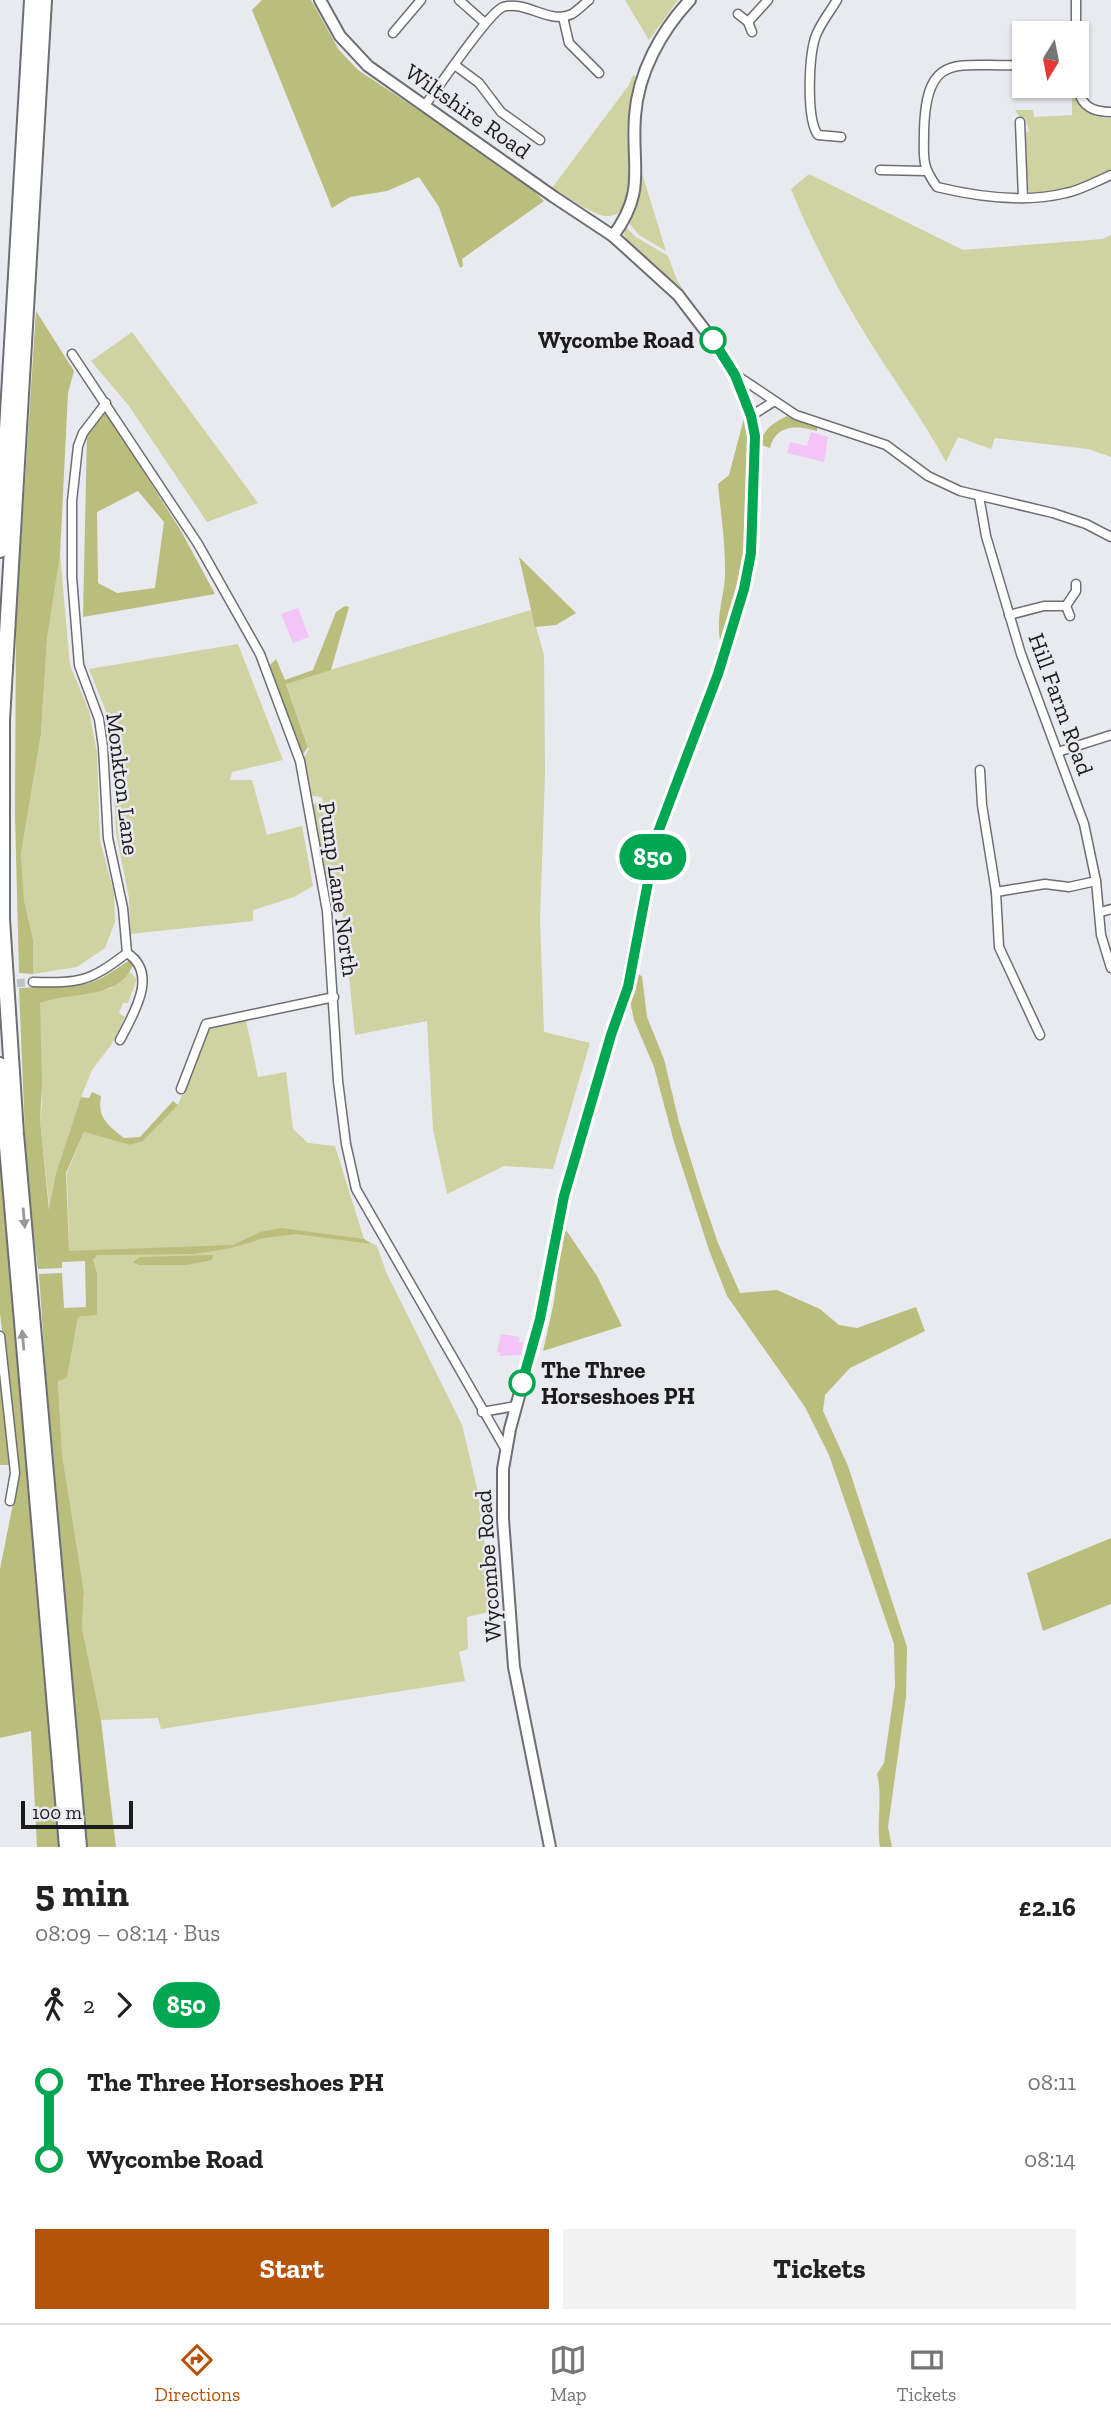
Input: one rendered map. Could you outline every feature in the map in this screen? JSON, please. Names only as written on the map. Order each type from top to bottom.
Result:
[{"type":"highway","points":[[26,0],[29,57]]},
{"type":"highway","points":[[0,550],[33,0]]},
{"type":"highway","points":[[44,0],[2,720],[2,919],[16,1134],[79,1847]]},
{"type":"highway","points":[[37,109],[52,0]]},
{"type":"highway","points":[[0,1065],[4,1140],[67,1847]]},
{"type":"street","name":"Wiltshire Road","points":[[320,0],[340,36],[368,66],[613,236]]},
{"type":"street","points":[[393,33],[421,0]]},
{"type":"street","points":[[459,0],[485,23]]},
{"type":"street","points":[[425,105],[485,23],[501,8],[519,4],[563,17],[573,13],[589,0]]},
{"type":"street","points":[[613,236],[632,204],[636,185],[635,114],[643,76],[669,25],[690,0]]},
{"type":"street","points":[[748,22],[768,0]]},
{"type":"street","points":[[837,0],[815,38],[810,76],[812,127],[818,135],[841,137]]},
{"type":"street","points":[[1076,0],[1076,21]]},
{"type":"street","points":[[738,14],[748,22],[752,32]]},
{"type":"street","points":[[563,17],[569,43],[599,73]]},
{"type":"street","points":[[1012,65],[959,66],[946,69],[935,76],[927,90],[925,107],[925,171],[937,187],[964,194],[1023,198],[1066,193],[1111,175]]},
{"type":"street","points":[[456,66],[479,83],[501,112],[540,140]]},
{"type":"street","points":[[1081,98],[1083,103],[1094,111],[1111,112]]},
{"type":"street","points":[[1022,126],[1023,198]]},
{"type":"street","points":[[828,146],[829,136]]},
{"type":"street","points":[[880,170],[925,171]]},
{"type":"street","name":"Wycombe Road","points":[[550,1847],[514,1667],[503,1519],[503,1469],[516,1406],[540,1319],[564,1196],[611,1035],[628,987],[657,835],[718,674],[744,589],[751,553],[756,452],[751,416],[735,375],[717,346],[678,295],[613,236]]},
{"type":"street","name":"Pump Lane North","points":[[72,354],[198,544],[260,654],[300,761],[327,911],[338,1081],[346,1144],[356,1189],[506,1450]]},
{"type":"street","points":[[735,375],[773,402],[825,426],[866,436],[886,445],[929,476],[960,491],[1053,513],[1086,524],[1111,537]]},
{"type":"street","points":[[751,416],[773,402]]},
{"type":"street","name":"Monkton Lane","points":[[106,403],[83,433],[78,446],[72,501],[72,576],[79,665],[102,733],[108,838],[123,908],[127,953]]},
{"type":"street","name":"Hill Farm Road","points":[[979,496],[986,536],[1009,615],[1084,824],[1101,912],[1101,935],[1111,968]]},
{"type":"street","points":[[1066,606],[1076,591],[1076,584]]},
{"type":"street","points":[[1009,615],[1044,606],[1066,606]]},
{"type":"street","points":[[1066,606],[1070,616]]},
{"type":"street","points":[[1058,752],[1111,734]]},
{"type":"street","points":[[983,775],[992,841],[999,947],[1040,1030]]},
{"type":"street","points":[[996,892],[1045,884],[1069,887],[1096,881]]},
{"type":"street","points":[[1101,912],[1111,909]]},
{"type":"street","points":[[33,982],[84,981],[98,975],[127,953],[137,963],[143,987],[120,1040]]},
{"type":"street","points":[[181,1089],[206,1024],[334,997]]},
{"type":"street","points":[[0,1336],[15,1473],[10,1501]]},
{"type":"street","points":[[482,1412],[516,1406]]},
{"type":"green space","points":[[262,0],[311,0],[339,50],[358,70],[467,142],[544,201],[462,259],[463,266],[460,268],[439,207],[419,177],[387,191],[350,197],[332,208],[252,10]]},
{"type":"green space","points":[[625,0],[678,0],[649,40]]},
{"type":"green space","points":[[633,75],[637,77],[628,124],[628,196],[624,207],[617,214],[600,215],[552,188],[629,85]]},
{"type":"green space","points":[[1072,98],[1077,98],[1091,114],[1111,118],[1111,171],[1061,190],[1031,193],[1024,185],[1024,133],[1029,131],[1025,118],[1020,118],[1015,110],[1033,110],[1034,117],[1072,115]]},
{"type":"green space","points":[[640,167],[666,251],[639,235],[629,223],[640,190]]},
{"type":"green space","points":[[809,174],[963,250],[1103,239],[1111,235],[1111,457],[1088,449],[995,438],[991,449],[958,437],[946,462],[859,324],[814,241],[791,189]]},
{"type":"green space","points":[[626,227],[636,237],[668,256],[677,280],[693,306],[628,245],[624,234]]},
{"type":"green space","points":[[36,311],[74,371],[68,393],[60,555],[47,639],[41,734],[21,853],[24,900],[33,939],[33,974],[19,973],[15,814],[16,619]]},
{"type":"green space","points":[[132,332],[258,503],[207,522],[129,406],[91,361]]},
{"type":"green space","points":[[106,412],[181,531],[215,594],[83,617],[87,434]],"holes":[[[138,491],[164,522],[155,588],[117,593],[98,583],[97,512]]]},
{"type":"green space","points":[[787,416],[817,427],[817,431],[788,428],[777,434],[770,448],[761,445],[766,431]]},
{"type":"green space","points":[[744,418],[751,463],[743,561],[721,644],[719,619],[725,566],[718,484],[729,475]]},
{"type":"green space","points":[[60,554],[70,665],[89,711],[97,753],[100,841],[114,893],[115,922],[105,948],[77,967],[33,974],[33,939],[24,900],[21,852],[41,734],[47,639]]},
{"type":"green space","points":[[519,557],[576,613],[556,625],[535,627]]},
{"type":"green space","points":[[345,606],[349,607],[331,670],[286,684],[308,747],[303,754],[284,709],[270,665],[276,659],[285,680],[313,670],[336,612]]},
{"type":"green space","points":[[531,610],[544,655],[545,775],[540,919],[544,1032],[590,1043],[553,1169],[504,1166],[447,1194],[433,1129],[427,1021],[355,1035],[340,889],[328,887],[311,805],[323,801],[322,797],[312,796],[304,757],[309,749],[286,683]]},
{"type":"green space","points":[[238,644],[283,760],[232,772],[230,780],[252,780],[267,835],[302,826],[313,886],[294,897],[253,910],[253,921],[130,934],[129,898],[116,833],[114,792],[124,783],[113,729],[89,669]]},
{"type":"green space","points":[[130,960],[133,965],[126,976],[105,990],[40,1003],[40,1120],[49,1210],[56,1173],[81,1097],[89,1098],[92,1092],[101,1096],[102,1116],[124,1138],[140,1137],[173,1101],[178,1105],[143,1141],[130,1145],[84,1132],[66,1173],[69,1251],[233,1245],[260,1232],[281,1228],[364,1239],[371,1244],[296,1234],[264,1238],[231,1248],[194,1254],[97,1255],[93,1260],[97,1273],[97,1315],[78,1317],[67,1378],[58,1381],[62,1454],[84,1592],[82,1628],[101,1720],[116,1847],[86,1847],[53,1480],[39,1274],[62,1273],[64,1308],[86,1307],[85,1261],[62,1262],[62,1268],[38,1269],[27,1183],[19,988],[87,984]]},
{"type":"green space","points":[[130,972],[137,979],[128,1003],[123,1003],[119,1013],[125,1017],[111,1045],[92,1070],[81,1097],[56,1173],[50,1214],[40,1120],[42,1104],[39,1002],[110,989]]},
{"type":"green space","points":[[633,973],[642,976],[647,1017],[664,1059],[679,1122],[718,1243],[740,1293],[777,1290],[820,1309],[839,1325],[857,1328],[916,1307],[925,1331],[850,1368],[825,1395],[823,1411],[848,1466],[907,1647],[906,1697],[888,1827],[892,1847],[880,1847],[877,1774],[884,1763],[895,1686],[894,1644],[829,1455],[805,1407],[727,1296],[709,1250],[674,1142],[654,1067],[634,1020],[629,996]]},
{"type":"green space","points":[[245,1015],[258,1077],[286,1072],[293,1129],[308,1143],[335,1146],[364,1239],[377,1246],[386,1272],[462,1425],[478,1492],[493,1611],[467,1617],[468,1649],[459,1652],[465,1681],[161,1729],[158,1718],[101,1720],[82,1628],[84,1592],[62,1454],[58,1380],[67,1378],[78,1317],[97,1315],[97,1273],[93,1261],[97,1251],[69,1251],[67,1173],[84,1132],[130,1145],[143,1141],[178,1105],[209,1026]]},
{"type":"green space","points":[[0,1161],[52,1727],[60,1847],[37,1847],[31,1731],[0,1738],[0,1569],[19,1474],[0,1313]]},
{"type":"green space","points":[[566,1230],[597,1276],[622,1326],[543,1351],[554,1302],[562,1240]]},
{"type":"green space","points":[[213,1255],[212,1260],[186,1265],[139,1265],[133,1262],[140,1257]]},
{"type":"green space","points":[[0,1366],[10,1465],[0,1465]]},
{"type":"green space","points":[[1111,1538],[1111,1604],[1043,1631],[1027,1573]]},
{"type":"building","points":[[811,432],[828,437],[824,462],[787,453],[790,442],[807,446]]},
{"type":"building","points":[[298,608],[309,637],[293,643],[281,614]]},
{"type":"building","points":[[501,1334],[520,1337],[519,1342],[523,1342],[521,1355],[500,1356],[497,1352]]},
{"type":"tunnel","points":[[5,984],[33,982]]},
{"type":"bus line","name":"850","points":[[522,1383],[540,1319],[564,1196],[611,1035],[628,987],[657,835],[718,674],[744,589],[751,553],[755,436],[751,416],[735,375],[713,340]]},
{"type":"place","name":"Wycombe Road","points":[[713,340]]},
{"type":"place","name":"The Three Horseshoes PH","points":[[522,1383]]}]
